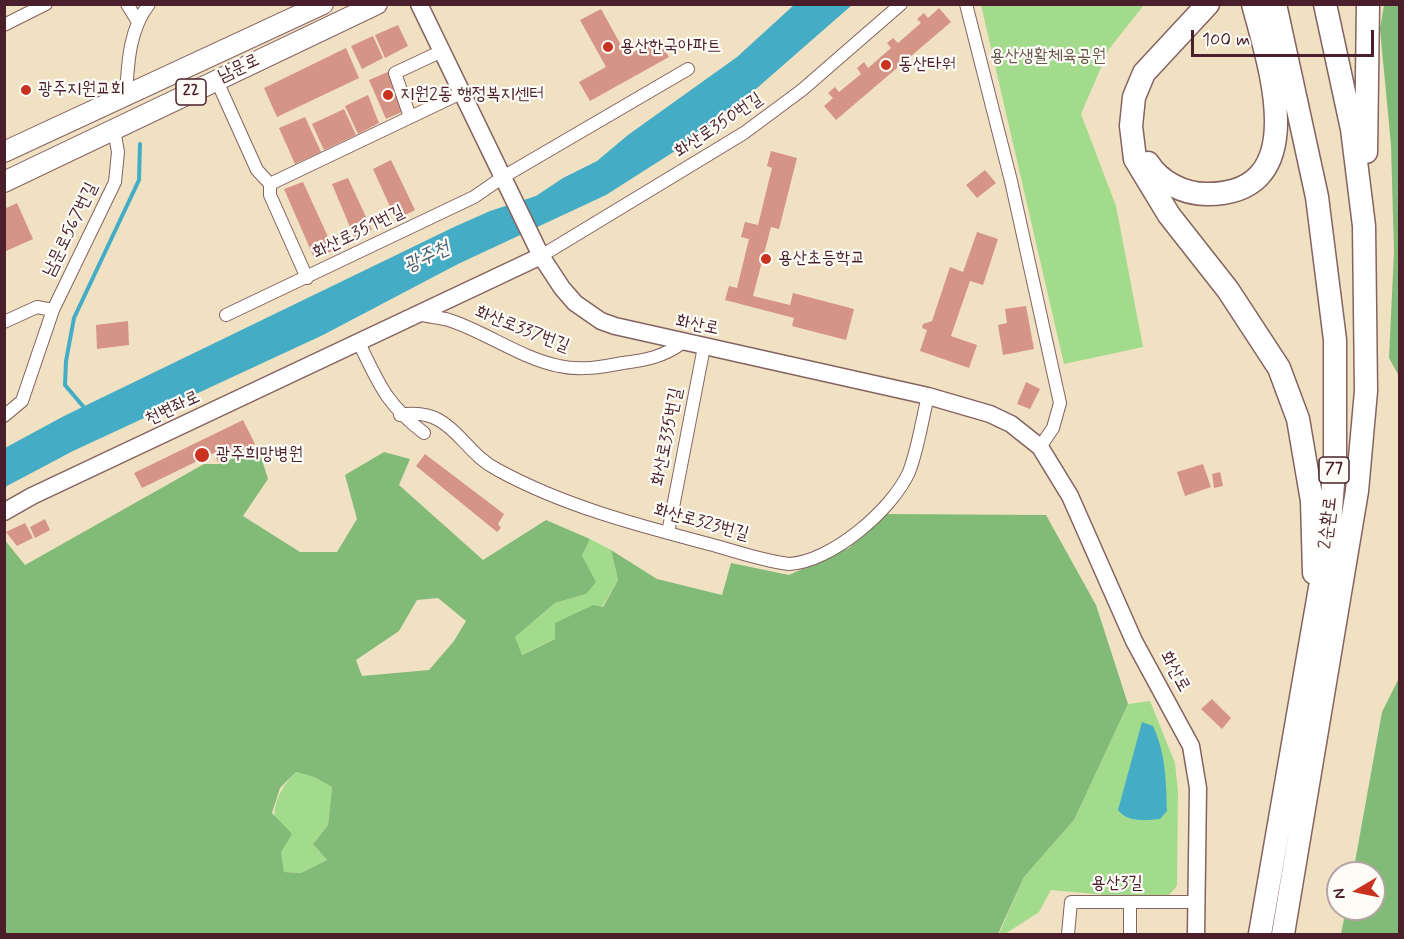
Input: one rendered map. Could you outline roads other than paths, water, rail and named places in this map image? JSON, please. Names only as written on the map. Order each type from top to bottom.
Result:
[{"type":"highway","points":[[1208,4],[1144,74],[1134,97],[1131,126],[1135,159],[1169,214],[1228,290],[1279,368],[1298,419],[1312,501],[1312,550],[1318,604]]},
{"type":"highway","points":[[1227,4],[1154,85],[1139,111],[1138,135],[1149,164],[1162,178],[1189,193],[1209,194],[1245,185],[1256,179],[1268,164],[1277,120],[1275,89],[1253,4]]},
{"type":"highway","name":"2순환로","points":[[1260,934],[1329,536],[1335,458],[1335,340],[1317,197],[1275,4]]},
{"type":"highway","name":"2순환로","points":[[1283,934],[1357,491],[1366,391],[1364,226],[1352,129],[1324,4]]},
{"type":"highway","points":[[1364,226],[1368,4]]},
{"type":"main road","name":"남문로","points":[[4,152],[323,4]]},
{"type":"main road","name":"남문로","points":[[4,182],[377,4]]},
{"type":"main road","name":"화산로","points":[[419,4],[440,52],[538,249],[562,288],[588,313],[615,326],[682,343],[928,396],[990,414],[1011,424],[1040,447],[1070,496],[1134,641],[1191,746],[1198,788],[1197,934]]},
{"type":"main road","name":"천변좌로","points":[[4,512],[32,496],[417,314],[538,249]]},
{"type":"street","points":[[4,25],[45,4]]},
{"type":"street","points":[[127,4],[138,22]]},
{"type":"street","points":[[126,94],[128,57],[138,22],[148,4]]},
{"type":"street","name":"화산로350번길","points":[[538,249],[744,133],[802,90],[901,4]]},
{"type":"street","points":[[966,4],[1011,181],[1058,392],[1058,417],[1040,447]]},
{"type":"street","points":[[410,117],[395,73],[440,52]]},
{"type":"street","name":"화산로351번길","points":[[226,315],[474,197],[503,177],[688,69]]},
{"type":"street","points":[[216,80],[257,170],[270,184],[270,195],[307,278]]},
{"type":"street","points":[[270,184],[461,93]]},
{"type":"street","name":"남문로567번길","points":[[4,416],[22,401],[53,310],[115,182],[118,152],[114,130]]},
{"type":"street","points":[[4,322],[37,307],[53,310]]},
{"type":"street","name":"화산로337번길","points":[[417,314],[448,320],[521,353],[558,366],[572,368],[590,368],[651,359],[666,355],[682,343]]},
{"type":"street","points":[[359,342],[383,393],[400,415],[424,433]]},
{"type":"street","name":"화산로335번길","points":[[668,533],[704,347]]},
{"type":"street","name":"화산로323번길","points":[[400,415],[423,414],[450,425],[474,454],[516,480],[568,502],[668,533],[780,563],[802,563],[825,553],[860,529],[892,499],[910,469],[928,396]]},
{"type":"street","name":"용산3길","points":[[1068,934],[1071,902],[1197,903]]},
{"type":"street","points":[[1130,902],[1130,934]]},
{"type":"water","name":"광주천","points":[[794,5],[852,5],[733,109],[686,144],[606,195],[458,264],[323,335],[73,451],[5,487],[5,448],[64,416],[454,227],[490,211],[536,196],[563,178],[597,161],[628,135],[737,57]]},
{"type":"water","points":[[1142,722],[1153,726],[1163,757],[1167,811],[1160,819],[1132,819],[1118,810]]},
{"type":"waterway","points":[[87,411],[65,385],[66,361],[74,318],[139,180],[140,144]]},
{"type":"place","name":"용산한국아파트","points":[[608,47]]},
{"type":"place","name":"동산타워","points":[[886,65]]},
{"type":"place","name":"광주지원교회","points":[[26,90]]},
{"type":"place","name":"지원2동 행정복지센터","points":[[388,95]]},
{"type":"place","name":"용산초등학교","points":[[766,259]]},
{"type":"place","name":"광주희망병원","points":[[202,455]]},
{"type":"park label","name":"용산생활체육공원","points":[[1048,57]]}]
